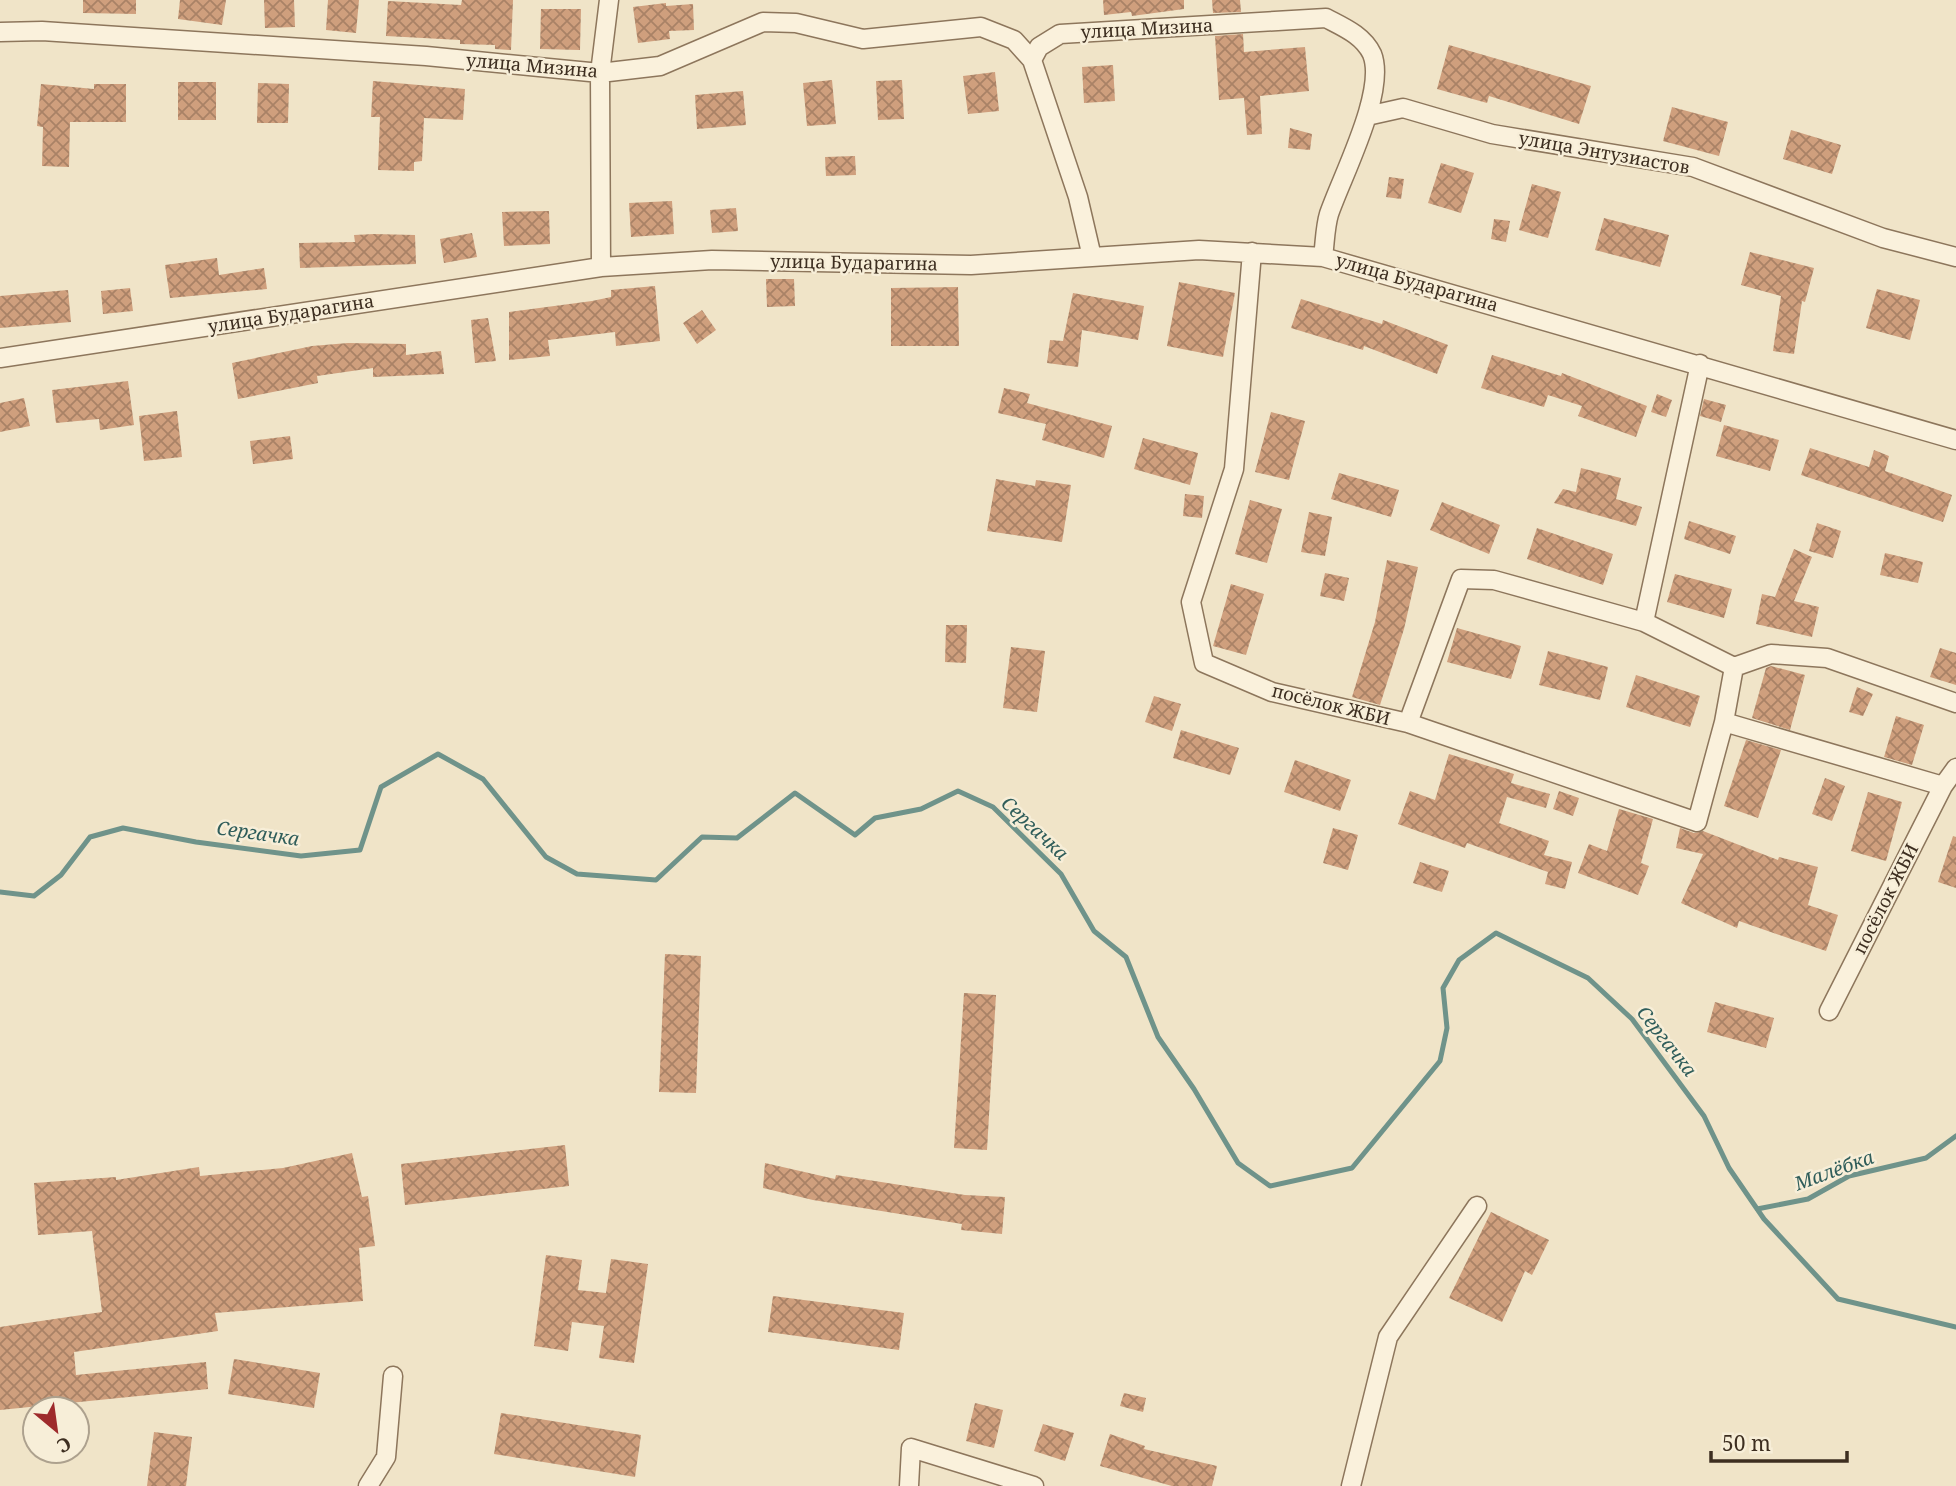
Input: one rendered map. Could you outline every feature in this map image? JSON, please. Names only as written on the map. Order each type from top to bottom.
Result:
[{"type":"street","points":[[601,267],[600,73],[609,0]]},
{"type":"street","name":"улица Мизина","points":[[0,32],[42,31],[426,56],[600,73],[660,66],[763,22],[796,23],[863,39],[981,27],[1014,40],[1032,60],[1039,47],[1060,34],[1325,9],[1355,33],[1371,51],[1376,69],[1367,116],[1328,217],[1323,257]]},
{"type":"street","points":[[1032,60],[1078,197],[1092,257]]},
{"type":"street","name":"улица Энтузиастов","points":[[1367,116],[1403,108],[1492,134],[1693,167],[1884,238],[1956,257]]},
{"type":"street","name":"улица Бударагина","points":[[0,358],[601,267],[712,260],[971,265],[1199,250],[1323,257],[1956,440]]},
{"type":"street","name":"посёлок ЖБИ","points":[[1252,253],[1234,469],[1191,602],[1204,663],[1272,692],[1408,723],[1697,822],[1724,722]]},
{"type":"street","points":[[1644,622],[1700,364]]},
{"type":"street","points":[[1408,723],[1461,579],[1494,580],[1644,622],[1734,667],[1771,654],[1827,658],[1956,703]]},
{"type":"street","points":[[1734,667],[1724,722],[1943,786]]},
{"type":"street","name":"посёлок ЖБИ","points":[[1829,1011],[1943,786],[1956,768]]},
{"type":"street","points":[[1351,1486],[1388,1337],[1477,1206]]},
{"type":"street","points":[[368,1486],[386,1457],[393,1376]]},
{"type":"street","points":[[909,1486],[911,1448],[1034,1486]]},
{"type":"building","points":[[83,0],[136,0],[136,14],[83,13]]},
{"type":"building","points":[[180,0],[226,0],[222,25],[178,19]]},
{"type":"building","points":[[264,0],[294,0],[295,27],[265,28]]},
{"type":"building","points":[[328,0],[359,0],[356,33],[326,30]]},
{"type":"building","points":[[462,0],[513,0],[511,50],[495,49],[495,45],[460,44],[460,40],[386,36],[388,1],[461,5]]},
{"type":"building","points":[[1103,0],[1184,0],[1184,9],[1132,16],[1131,12],[1104,15]]},
{"type":"building","points":[[1212,0],[1240,0],[1241,12],[1213,13]]},
{"type":"building","points":[[666,3],[666,6],[693,4],[694,30],[669,31],[670,39],[638,43],[633,7]]},
{"type":"building","points":[[541,9],[581,9],[580,50],[540,49]]},
{"type":"building","points":[[1243,34],[1244,52],[1305,47],[1309,91],[1260,96],[1262,134],[1247,135],[1244,98],[1219,100],[1215,36]]},
{"type":"building","points":[[1449,45],[1591,86],[1579,124],[1489,96],[1487,103],[1437,89]]},
{"type":"building","points":[[1113,65],[1115,101],[1084,103],[1082,67]]},
{"type":"building","points":[[995,72],[999,111],[968,114],[963,76]]},
{"type":"building","points":[[832,80],[836,124],[807,126],[803,83]]},
{"type":"building","points":[[902,80],[904,119],[878,120],[876,81]]},
{"type":"building","points":[[373,81],[465,89],[463,120],[424,118],[422,161],[414,162],[414,171],[378,170],[380,117],[371,117]]},
{"type":"building","points":[[178,82],[216,82],[216,120],[178,120]]},
{"type":"building","points":[[258,83],[289,84],[288,123],[257,123]]},
{"type":"building","points":[[41,84],[94,89],[94,84],[126,84],[126,122],[70,122],[69,167],[42,166],[43,127],[37,126]]},
{"type":"building","points":[[743,91],[746,125],[697,129],[695,95]]},
{"type":"building","points":[[1672,107],[1728,122],[1719,156],[1663,141]]},
{"type":"building","points":[[1290,128],[1312,134],[1310,150],[1288,148]]},
{"type":"building","points":[[1791,130],[1841,145],[1832,174],[1783,159]]},
{"type":"building","points":[[855,156],[856,175],[826,176],[825,157]]},
{"type":"building","points":[[1441,163],[1474,173],[1461,213],[1428,203]]},
{"type":"building","points":[[1389,177],[1404,179],[1401,199],[1386,197]]},
{"type":"building","points":[[1532,184],[1561,192],[1548,238],[1519,230]]},
{"type":"building","points":[[672,201],[674,234],[631,237],[629,203]]},
{"type":"building","points":[[736,208],[738,231],[712,233],[710,210]]},
{"type":"building","points":[[549,211],[550,244],[504,246],[502,212]]},
{"type":"building","points":[[1604,218],[1669,235],[1660,267],[1595,250]]},
{"type":"building","points":[[1494,219],[1510,221],[1506,242],[1491,239]]},
{"type":"building","points":[[472,233],[477,257],[444,263],[440,239]]},
{"type":"building","points":[[354,235],[415,235],[416,264],[300,268],[299,243],[355,242]]},
{"type":"building","points":[[1750,252],[1814,268],[1805,302],[1802,301],[1794,354],[1773,351],[1781,296],[1741,285]]},
{"type":"building","points":[[217,258],[219,275],[264,268],[267,289],[170,298],[165,265]]},
{"type":"building","points":[[766,279],[794,279],[795,306],[767,307]]},
{"type":"building","points":[[1179,282],[1235,293],[1223,357],[1167,346]]},
{"type":"building","points":[[655,286],[660,341],[616,346],[615,332],[548,340],[550,356],[509,360],[509,312],[611,297],[611,290]]},
{"type":"building","points":[[958,287],[959,346],[891,346],[891,288]]},
{"type":"building","points":[[130,288],[133,311],[103,314],[101,291]]},
{"type":"building","points":[[1877,289],[1920,300],[1910,340],[1866,328]]},
{"type":"building","points":[[68,290],[71,322],[0,328],[0,296]]},
{"type":"building","points":[[1073,293],[1144,306],[1138,340],[1082,330],[1078,367],[1047,363],[1050,340],[1063,341]]},
{"type":"building","points":[[1301,299],[1382,324],[1383,320],[1448,345],[1437,374],[1364,346],[1363,350],[1291,328]]},
{"type":"building","points":[[702,310],[716,330],[697,344],[683,323]]},
{"type":"building","points":[[488,318],[496,361],[475,363],[471,320]]},
{"type":"building","points":[[348,343],[406,344],[406,355],[441,351],[444,374],[373,377],[373,368],[317,376],[318,383],[238,399],[232,363],[312,346]]},
{"type":"building","points":[[1492,355],[1561,376],[1562,373],[1647,406],[1636,437],[1578,416],[1582,406],[1548,395],[1544,407],[1481,388]]},
{"type":"building","points":[[128,381],[134,425],[100,430],[99,419],[56,423],[52,390]]},
{"type":"building","points":[[1004,388],[1030,394],[1027,403],[1112,426],[1104,458],[1042,440],[1046,424],[998,413]]},
{"type":"building","points":[[1657,394],[1672,400],[1666,417],[1651,412]]},
{"type":"building","points":[[24,398],[30,426],[0,432],[0,403]]},
{"type":"building","points":[[1704,399],[1726,405],[1721,422],[1700,416]]},
{"type":"building","points":[[177,411],[182,457],[144,461],[139,416]]},
{"type":"building","points":[[1271,412],[1305,421],[1289,480],[1255,472]]},
{"type":"building","points":[[1724,425],[1779,440],[1770,471],[1716,456]]},
{"type":"building","points":[[290,436],[293,459],[253,464],[250,441]]},
{"type":"building","points":[[1143,438],[1198,453],[1190,485],[1134,469]]},
{"type":"building","points":[[1810,448],[1869,467],[1874,450],[1889,456],[1885,471],[1952,495],[1943,522],[1801,475]]},
{"type":"building","points":[[1581,468],[1621,478],[1616,499],[1642,507],[1636,526],[1554,503],[1563,489],[1576,492]]},
{"type":"building","points":[[1339,473],[1399,490],[1391,517],[1331,499]]},
{"type":"building","points":[[996,479],[1035,486],[1036,480],[1071,485],[1062,542],[987,531]]},
{"type":"building","points":[[1185,494],[1204,496],[1202,518],[1183,516]]},
{"type":"building","points":[[1250,500],[1282,509],[1267,563],[1235,554]]},
{"type":"building","points":[[1442,502],[1500,525],[1489,554],[1430,530]]},
{"type":"building","points":[[1309,512],[1332,517],[1325,556],[1301,552]]},
{"type":"building","points":[[1689,521],[1736,536],[1730,554],[1684,539]]},
{"type":"building","points":[[1817,523],[1841,531],[1833,558],[1809,551]]},
{"type":"building","points":[[1537,528],[1613,554],[1603,585],[1527,559]]},
{"type":"building","points":[[1794,549],[1812,557],[1794,601],[1819,607],[1812,637],[1756,624],[1762,594],[1775,597]]},
{"type":"building","points":[[1885,553],[1923,562],[1918,583],[1880,575]]},
{"type":"building","points":[[1387,560],[1418,567],[1404,629],[1380,705],[1352,697],[1375,622]]},
{"type":"building","points":[[1325,573],[1349,578],[1344,601],[1320,596]]},
{"type":"building","points":[[1675,574],[1732,589],[1724,618],[1667,602]]},
{"type":"building","points":[[1231,584],[1264,594],[1246,655],[1213,646]]},
{"type":"building","points":[[946,625],[967,625],[966,663],[945,662]]},
{"type":"building","points":[[1457,628],[1521,646],[1511,679],[1447,662]]},
{"type":"building","points":[[1011,647],[1045,651],[1037,712],[1003,708]]},
{"type":"building","points":[[1940,648],[1956,653],[1956,685],[1930,677]]},
{"type":"building","points":[[1548,651],[1608,667],[1600,700],[1539,685]]},
{"type":"building","points":[[1771,666],[1805,675],[1790,730],[1752,718],[1766,668]]},
{"type":"building","points":[[1636,675],[1700,696],[1690,727],[1626,707]]},
{"type":"building","points":[[1857,687],[1873,694],[1863,716],[1849,712]]},
{"type":"building","points":[[1154,696],[1181,704],[1172,731],[1145,722]]},
{"type":"building","points":[[1896,716],[1924,725],[1912,765],[1884,757]]},
{"type":"building","points":[[1181,730],[1239,748],[1230,775],[1173,758]]},
{"type":"building","points":[[1746,740],[1781,750],[1758,818],[1724,806]]},
{"type":"building","points":[[1449,754],[1514,774],[1511,783],[1550,794],[1546,808],[1507,797],[1499,823],[1549,841],[1544,855],[1572,862],[1565,889],[1545,884],[1548,872],[1467,843],[1465,848],[1398,824],[1410,791],[1435,800]]},
{"type":"building","points":[[1295,760],[1351,780],[1340,811],[1284,792]]},
{"type":"building","points":[[1825,778],[1845,786],[1832,821],[1812,814]]},
{"type":"building","points":[[1559,791],[1579,798],[1573,816],[1553,809]]},
{"type":"building","points":[[1868,792],[1902,802],[1886,861],[1851,851]]},
{"type":"building","points":[[1619,809],[1653,819],[1641,863],[1649,866],[1638,895],[1578,873],[1589,844],[1607,851]]},
{"type":"building","points":[[1333,828],[1358,835],[1348,870],[1323,863]]},
{"type":"building","points":[[1680,828],[1694,833],[1703,831],[1778,860],[1779,857],[1818,867],[1808,905],[1838,915],[1826,951],[1739,921],[1737,928],[1681,903],[1703,854],[1676,848]]},
{"type":"building","points":[[1953,836],[1956,837],[1956,888],[1938,882]]},
{"type":"building","points":[[1420,862],[1449,871],[1442,892],[1413,883]]},
{"type":"building","points":[[665,954],[701,956],[696,1093],[659,1092]]},
{"type":"building","points":[[964,993],[996,995],[987,1150],[954,1148]]},
{"type":"building","points":[[1715,1002],[1774,1018],[1766,1048],[1707,1032]]},
{"type":"building","points":[[565,1145],[569,1186],[405,1205],[401,1164]]},
{"type":"building","points":[[352,1153],[362,1197],[368,1196],[375,1246],[359,1248],[363,1301],[215,1313],[218,1331],[74,1352],[76,1375],[206,1362],[208,1389],[91,1401],[91,1395],[21,1395],[21,1408],[0,1410],[0,1327],[102,1312],[92,1231],[38,1235],[34,1183],[116,1177],[116,1180],[199,1167],[200,1176],[283,1168]]},
{"type":"building","points":[[765,1163],[835,1179],[836,1175],[965,1195],[1005,1197],[1002,1234],[961,1230],[962,1224],[813,1200],[763,1188]]},
{"type":"building","points":[[1491,1212],[1549,1240],[1532,1275],[1525,1271],[1502,1322],[1449,1298]]},
{"type":"building","points":[[546,1255],[582,1260],[578,1290],[606,1293],[611,1259],[648,1264],[634,1363],[599,1358],[604,1326],[572,1322],[568,1351],[534,1346]]},
{"type":"building","points":[[773,1296],[904,1313],[899,1350],[768,1332]]},
{"type":"building","points":[[234,1359],[320,1373],[314,1408],[228,1394]]},
{"type":"building","points":[[1124,1393],[1146,1398],[1143,1412],[1120,1406]]},
{"type":"building","points":[[975,1403],[1003,1410],[994,1448],[966,1441]]},
{"type":"building","points":[[501,1413],[641,1435],[635,1477],[494,1454]]},
{"type":"building","points":[[1043,1424],[1074,1433],[1065,1461],[1034,1451]]},
{"type":"building","points":[[154,1432],[192,1437],[186,1486],[147,1486]]},
{"type":"building","points":[[1110,1434],[1145,1446],[1144,1449],[1217,1466],[1212,1486],[1172,1486],[1100,1466]]},
{"type":"waterway","name":"Сергачка","points":[[0,892],[34,896],[61,875],[90,837],[123,828],[196,842],[301,856],[360,850],[381,787],[438,754],[483,779],[546,857],[577,874],[656,880],[702,837],[737,838],[795,793],[855,835],[875,818],[921,809],[958,791],[993,807],[1061,874],[1094,931],[1126,957],[1158,1037],[1194,1089],[1238,1163],[1270,1186],[1352,1168],[1440,1061],[1447,1028],[1443,988],[1459,960],[1496,933],[1588,978],[1632,1019],[1704,1116],[1729,1168],[1764,1219],[1838,1299],[1956,1327]]},
{"type":"waterway","name":"Малёбка","points":[[1757,1209],[1808,1199],[1849,1176],[1926,1158],[1956,1136]]}]
